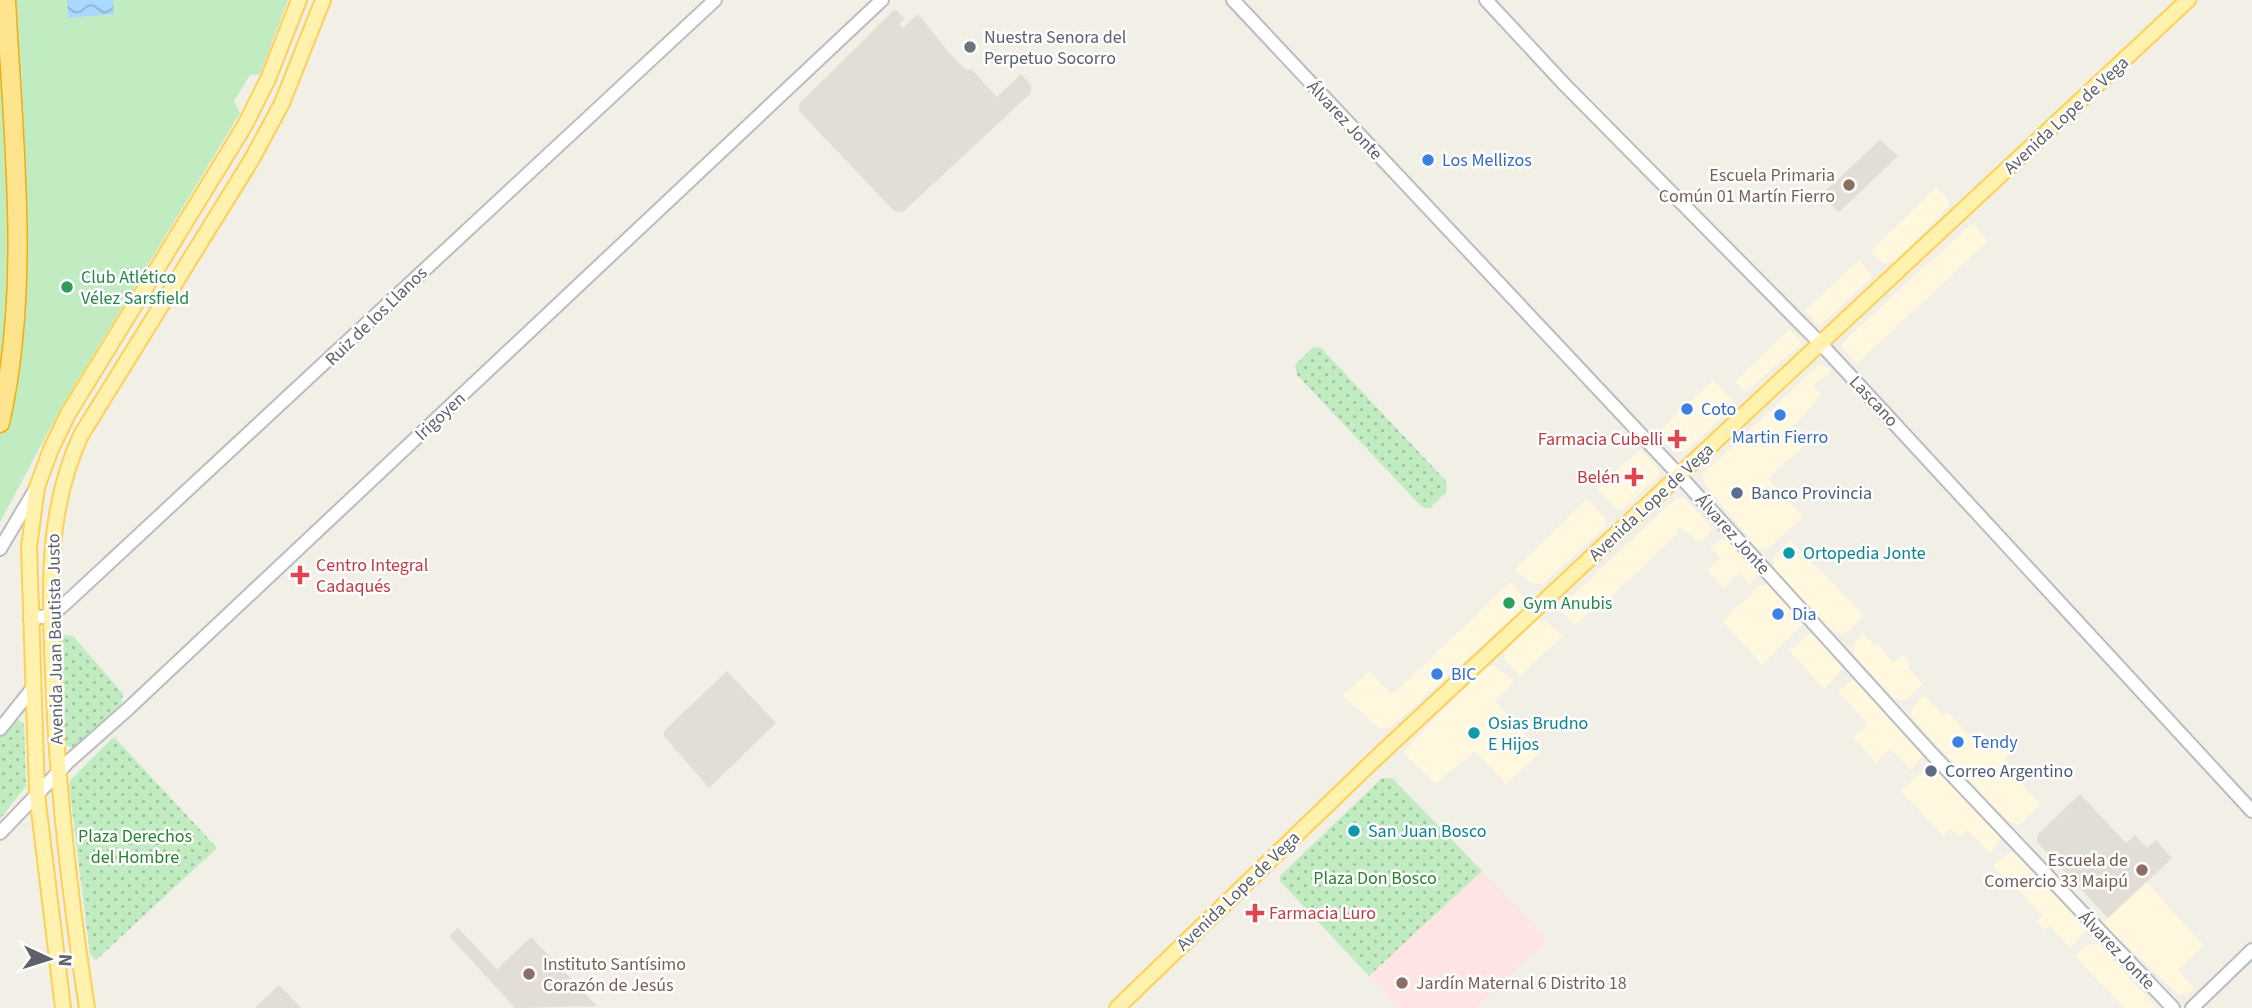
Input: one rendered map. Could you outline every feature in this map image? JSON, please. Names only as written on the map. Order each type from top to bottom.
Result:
[{"type":"highway","points":[[0,422],[14,321],[17,225],[6,0]]},
{"type":"main road","name":"Avenida Juan Bautista Justo","points":[[63,1008],[37,794],[29,547],[37,487],[68,414],[245,125],[268,79],[299,0]]},
{"type":"main road","name":"Avenida Juan Bautista Justo","points":[[87,1008],[57,774],[51,616],[54,521],[70,460],[81,435],[252,159],[282,103],[323,0]]},
{"type":"main road","name":"Avenida Lope de Vega","points":[[1117,1008],[1369,765],[2188,0]]},
{"type":"street","name":"Ruiz de los Llanos","points":[[51,616],[715,0]]},
{"type":"street","name":"Irigoyen","points":[[0,833],[57,774],[882,0]]},
{"type":"street","name":"Álvarez Jonte","points":[[1233,0],[1679,475],[1932,754],[2173,1008]]},
{"type":"street","name":"Lascano","points":[[1486,0],[1564,84],[1821,344],[2252,811]]},
{"type":"street","points":[[0,549],[37,487]]},
{"type":"street","points":[[30,618],[51,616]]},
{"type":"street","points":[[0,729],[32,689]]},
{"type":"street","points":[[2192,1008],[2252,950]]},
{"type":"shaded area","points":[[895,9],[905,19],[899,24],[903,28],[918,14],[951,55],[967,71],[971,69],[997,97],[1021,74],[1031,85],[1031,93],[903,212],[894,211],[799,111],[799,104]]},
{"type":"shaded area","name":"Escuela Primaria Común 01 Martín Fierro","points":[[1880,140],[1898,156],[1839,212],[1821,195]]},
{"type":"shaded area","points":[[1936,187],[1949,200],[1948,207],[1896,262],[1883,263],[1870,251]]},
{"type":"shaded area","points":[[1971,224],[1975,225],[1988,241],[1857,364],[1842,347],[1842,343]]},
{"type":"shaded area","points":[[1860,260],[1873,277],[1819,326],[1805,310]]},
{"type":"shaded area","points":[[1790,329],[1800,340],[1800,345],[1745,392],[1735,382]]},
{"type":"shaded area","points":[[1820,364],[1832,370],[1813,386],[1821,395],[1789,431],[1803,446],[1768,479],[1803,517],[1769,548],[1758,550],[1703,481],[1703,474]]},
{"type":"shaded area","points":[[1713,380],[1736,404],[1685,452],[1675,452],[1657,433]]},
{"type":"shaded area","points":[[1640,449],[1659,470],[1659,476],[1622,510],[1618,510],[1597,489]]},
{"type":"shaded area","points":[[1676,498],[1685,498],[1709,524],[1711,532],[1699,543],[1680,527],[1676,531],[1677,534],[1598,609],[1595,607],[1575,625],[1563,613],[1563,604]]},
{"type":"shaded area","points":[[1587,499],[1605,518],[1606,526],[1543,584],[1532,583],[1514,570]]},
{"type":"shaded area","points":[[1725,537],[1756,566],[1757,574],[1750,584],[1739,573],[1724,588],[1707,571],[1720,558],[1710,547]]},
{"type":"shaded area","points":[[1790,540],[1864,616],[1849,631],[1841,634],[1831,630],[1774,569],[1773,557]]},
{"type":"shaded area","points":[[1510,582],[1523,597],[1521,610],[1390,728],[1378,728],[1343,696],[1369,671],[1392,695]]},
{"type":"shaded area","points":[[1767,584],[1773,586],[1804,623],[1762,665],[1722,621],[1758,587]]},
{"type":"shaded area","points":[[1536,621],[1546,621],[1563,636],[1520,676],[1505,660],[1504,652]]},
{"type":"shaded area","points":[[1816,633],[1845,666],[1824,689],[1789,651],[1807,634]]},
{"type":"shaded area","points":[[1863,633],[1876,646],[1878,644],[1893,663],[1903,655],[1911,664],[1908,667],[1923,684],[1908,698],[1901,701],[1894,698],[1854,655],[1854,643]]},
{"type":"shaded area","points":[[1494,665],[1514,682],[1495,701],[1541,752],[1506,784],[1475,751],[1435,784],[1405,755],[1405,749],[1485,668]]},
{"type":"shaded area","points":[[727,671],[776,723],[709,788],[664,736],[664,731]]},
{"type":"shaded area","points":[[1858,679],[1925,753],[1911,770],[1891,749],[1876,763],[1853,738],[1868,724],[1838,692],[1850,681]]},
{"type":"shaded area","points":[[1925,695],[1943,715],[1948,712],[1971,738],[1980,731],[1998,746],[2006,740],[2014,749],[2004,759],[2012,767],[2010,770],[2040,804],[2024,822],[2017,825],[2008,821],[1913,719],[1911,709]]},
{"type":"shaded area","points":[[1936,764],[2003,836],[1990,854],[1967,830],[1959,837],[1951,829],[1943,836],[1901,791],[1926,767]]},
{"type":"shaded area","points":[[2080,794],[2126,843],[2135,835],[2147,848],[2156,840],[2172,858],[2108,918],[2037,842],[2038,834]]},
{"type":"shaded area","points":[[2016,851],[2085,923],[2085,932],[2070,948],[2049,926],[2045,930],[2036,921],[2043,915],[1993,866],[2008,853]]},
{"type":"shaded area","points":[[1482,871],[1544,935],[1544,944],[1475,1008],[1399,1008],[1369,976]]},
{"type":"shaded area","points":[[2147,882],[2204,946],[2178,970],[2194,988],[2186,996],[2178,994],[2102,923]]},
{"type":"shaded area","name":"Instituto Santísimo Corazón de Jesús","points":[[458,928],[497,969],[531,937],[597,1006],[515,1008],[449,936]]},
{"type":"shaded area","points":[[2088,944],[2099,944],[2157,1008],[2124,1008],[2075,956]]},
{"type":"shaded area","points":[[279,985],[301,1008],[255,1008]]},
{"type":"green space","name":"Club Atlético Vélez Sarsfield","points":[[0,0],[288,0],[260,74],[250,75],[234,101],[240,113],[61,408],[0,522]]},
{"type":"green space","points":[[1320,347],[1446,481],[1447,491],[1430,508],[1422,507],[1297,375],[1295,365],[1312,348]]},
{"type":"green space","points":[[64,635],[73,636],[123,694],[121,704],[72,748],[63,744],[59,641]]},
{"type":"green space","points":[[17,719],[24,724],[26,786],[0,819],[0,737]]},
{"type":"green space","name":"Plaza Derechos del Hombre","points":[[114,737],[217,848],[96,960],[90,954],[69,785],[71,779]]},
{"type":"green space","name":"Plaza Don Bosco","points":[[1382,778],[1392,778],[1482,871],[1369,976],[1280,881],[1280,876]]},
{"type":"water","points":[[67,0],[113,0],[114,14],[68,18]]},
{"type":"place","name":"Nuestra Senora del Perpetuo Socorro","points":[[970,47]]},
{"type":"place","name":"Los Mellizos","points":[[1428,160]]},
{"type":"place","name":"Escuela Primaria Común 01 Martín Fierro","points":[[1849,185]]},
{"type":"place","name":"Club Atlético Vélez Sarsfield","points":[[67,287]]},
{"type":"place","name":"Coto","points":[[1687,409]]},
{"type":"place","name":"Martin Fierro","points":[[1780,415]]},
{"type":"place","name":"Farmacia Cubelli","points":[[1677,439]]},
{"type":"place","name":"Belén","points":[[1634,477]]},
{"type":"place","name":"Banco Provincia","points":[[1737,493]]},
{"type":"place","name":"Ortopedia Jonte","points":[[1789,553]]},
{"type":"place","name":"Centro Integral Cadaqués","points":[[300,575]]},
{"type":"place","name":"Gym Anubis","points":[[1509,603]]},
{"type":"place","name":"Dia","points":[[1778,614]]},
{"type":"place","name":"BIC","points":[[1437,674]]},
{"type":"place","name":"Osias Brudno E Hijos","points":[[1474,733]]},
{"type":"place","name":"Tendy","points":[[1958,742]]},
{"type":"place","name":"Correo Argentino","points":[[1931,771]]},
{"type":"place","name":"San Juan Bosco","points":[[1354,831]]},
{"type":"place","name":"Escuela de Comercio 33 Maipú","points":[[2142,870]]},
{"type":"place","name":"Farmacia Luro","points":[[1255,913]]},
{"type":"place","name":"Instituto Santísimo Corazón de Jesús","points":[[529,974]]},
{"type":"place","name":"Jardín Maternal 6 Distrito 18","points":[[1402,983]]}]
